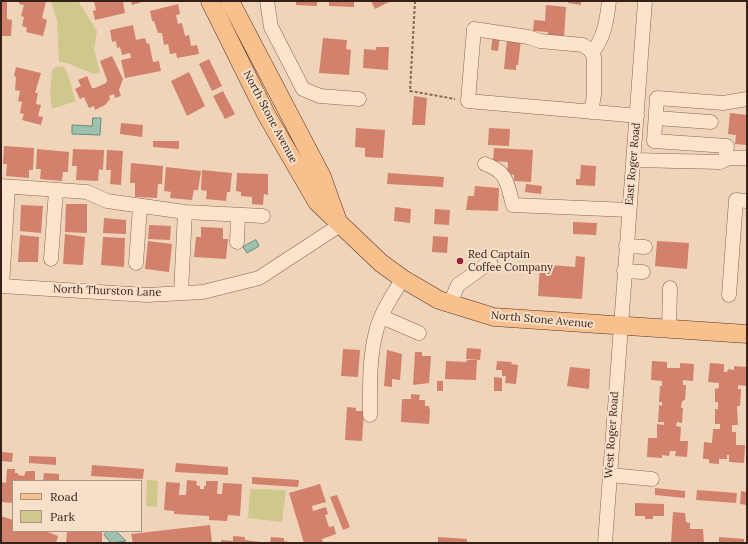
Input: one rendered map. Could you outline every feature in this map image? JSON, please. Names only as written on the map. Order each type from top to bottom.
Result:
[{"type":"main road","name":"North Stone Avenue","points":[[210,1],[266,114],[317,202],[381,263],[403,280],[439,300],[494,317],[747,334]]},
{"type":"main road","name":"North Stone Avenue","points":[[230,1],[322,178],[340,225]]},
{"type":"street","points":[[267,1],[271,27],[303,89],[320,96],[359,99]]},
{"type":"street","points":[[592,53],[600,44],[607,17],[609,1]]},
{"type":"street","name":"East Roger Road","points":[[620,326],[645,1]]},
{"type":"street","points":[[591,112],[594,95],[594,57],[590,50],[582,45],[540,41],[528,37],[474,29],[468,101],[591,112],[637,116]]},
{"type":"street","points":[[725,160],[727,146],[654,141],[657,98],[723,103],[747,99]]},
{"type":"street","points":[[710,145],[712,102]]},
{"type":"street","points":[[656,118],[711,122]]},
{"type":"street","points":[[633,160],[720,162],[729,158],[747,158]]},
{"type":"street","points":[[485,164],[496,168],[504,176],[514,205],[629,210]]},
{"type":"street","points":[[2,286],[4,186],[87,192],[108,201],[140,207],[185,212],[262,216]]},
{"type":"street","points":[[51,259],[56,190]]},
{"type":"street","points":[[729,294],[736,200],[747,201]]},
{"type":"street","points":[[136,263],[140,207]]},
{"type":"street","points":[[181,293],[185,212]]},
{"type":"street","points":[[237,242],[238,215]]},
{"type":"street","name":"North Thurston Lane","points":[[2,286],[147,295],[203,292],[259,278],[340,225]]},
{"type":"street","points":[[626,246],[645,247]]},
{"type":"street","points":[[450,304],[458,285],[490,262]]},
{"type":"street","points":[[624,271],[643,272]]},
{"type":"street","points":[[370,415],[370,364],[376,331],[391,297],[403,280]]},
{"type":"street","points":[[669,329],[670,288]]},
{"type":"street","points":[[382,317],[419,333]]},
{"type":"street","name":"West Roger Road","points":[[604,543],[620,326]]},
{"type":"street","points":[[610,475],[652,479]]},
{"type":"path","points":[[415,1],[410,91],[468,101]]},
{"type":"green space","points":[[51,1],[78,1],[97,31],[94,50],[100,72],[94,74],[67,63],[59,62],[57,21]]},
{"type":"green space","points":[[57,66],[64,67],[70,80],[76,101],[52,109],[50,92],[52,70]]},
{"type":"green space","points":[[147,480],[158,481],[157,507],[146,506]]},
{"type":"green space","points":[[250,489],[286,490],[282,522],[248,518]]},
{"type":"shaded area","points":[[93,118],[101,118],[100,135],[72,134],[72,125],[92,126]]},
{"type":"shaded area","points":[[256,240],[259,246],[247,253],[243,247]]},
{"type":"shaded area","points":[[107,532],[117,532],[126,541],[111,543],[104,535]]},
{"type":"building","points":[[1,1],[7,1],[7,19],[12,20],[11,36],[1,36]]},
{"type":"building","points":[[19,1],[46,1],[42,18],[47,20],[43,36],[26,32],[27,28],[22,26],[24,17],[21,16],[24,5],[19,4]]},
{"type":"building","points":[[94,1],[123,2],[125,13],[95,20],[93,11],[96,10]]},
{"type":"building","points":[[131,1],[145,1],[132,5]]},
{"type":"building","points":[[296,1],[317,1],[317,6],[296,5]]},
{"type":"building","points":[[329,1],[354,1],[354,7],[329,6]]},
{"type":"building","points":[[371,1],[391,1],[375,9]]},
{"type":"building","points":[[568,1],[581,1],[581,5],[568,3]]},
{"type":"building","points":[[178,4],[180,14],[176,15],[178,24],[182,23],[185,36],[189,35],[191,46],[197,45],[199,54],[177,58],[176,53],[170,54],[168,44],[164,45],[162,33],[158,33],[154,21],[152,21],[150,11]]},
{"type":"building","points":[[546,5],[566,7],[564,38],[547,37],[548,32],[533,31],[534,20],[545,21]]},
{"type":"building","points":[[133,25],[136,40],[145,38],[147,44],[149,43],[153,62],[159,61],[161,71],[125,78],[121,60],[131,58],[130,53],[122,55],[120,47],[117,48],[116,41],[112,42],[110,30]]},
{"type":"building","points":[[493,34],[500,35],[498,51],[491,50]]},
{"type":"building","points":[[323,38],[347,40],[346,49],[351,50],[349,75],[319,73]]},
{"type":"building","points":[[507,39],[521,40],[516,70],[504,69]]},
{"type":"building","points":[[376,47],[389,47],[388,70],[363,68],[364,49],[376,50]]},
{"type":"building","points":[[112,56],[123,79],[119,90],[121,96],[115,98],[114,94],[109,96],[110,99],[105,105],[95,110],[94,106],[89,108],[84,97],[80,99],[75,89],[81,86],[78,80],[87,76],[92,88],[106,83],[107,80],[100,61]]},
{"type":"building","points":[[209,59],[222,86],[212,91],[199,64]]},
{"type":"building","points":[[16,67],[41,73],[35,93],[38,93],[36,104],[41,105],[38,116],[43,117],[41,125],[22,120],[24,114],[20,113],[22,102],[18,101],[20,91],[15,90],[16,77],[14,76]]},
{"type":"building","points":[[189,72],[205,106],[187,116],[171,81]]},
{"type":"building","points":[[223,91],[235,114],[225,119],[213,96]]},
{"type":"building","points":[[414,96],[427,98],[425,125],[412,125]]},
{"type":"building","points":[[730,113],[747,115],[747,145],[735,144],[736,135],[728,134]]},
{"type":"building","points":[[121,123],[143,125],[142,137],[120,134]]},
{"type":"building","points":[[356,128],[385,130],[383,158],[365,157],[365,148],[355,147]]},
{"type":"building","points":[[489,128],[510,129],[509,146],[488,145]]},
{"type":"building","points":[[153,141],[179,141],[179,149],[153,147]]},
{"type":"building","points":[[4,146],[34,148],[33,170],[29,170],[29,178],[6,176],[7,164],[3,164]]},
{"type":"building","points":[[494,148],[533,150],[531,182],[514,181],[514,175],[507,174],[508,162],[493,161]]},
{"type":"building","points":[[37,149],[69,152],[68,172],[63,172],[62,181],[40,179],[41,169],[36,169]]},
{"type":"building","points":[[73,149],[104,150],[103,170],[99,169],[98,181],[76,180],[77,166],[72,166]]},
{"type":"building","points":[[107,150],[123,151],[121,185],[110,184],[111,170],[106,170]]},
{"type":"building","points":[[131,163],[163,166],[162,184],[158,184],[157,198],[135,197],[135,183],[130,183]]},
{"type":"building","points":[[581,165],[596,166],[595,186],[576,185],[576,179],[580,179]]},
{"type":"building","points":[[166,167],[201,171],[198,190],[194,190],[192,200],[170,198],[171,192],[164,191]]},
{"type":"building","points":[[202,170],[232,173],[230,192],[227,192],[226,201],[206,199],[207,191],[201,190]]},
{"type":"building","points":[[237,173],[268,174],[268,195],[264,194],[263,205],[252,204],[252,197],[241,196],[241,192],[236,191]]},
{"type":"building","points":[[388,173],[444,177],[443,187],[387,184]]},
{"type":"building","points":[[526,184],[542,186],[541,194],[525,192]]},
{"type":"building","points":[[475,186],[499,188],[498,211],[466,210],[468,196],[474,196]]},
{"type":"building","points":[[66,204],[87,204],[87,233],[65,232]]},
{"type":"building","points":[[21,205],[43,206],[41,233],[20,231]]},
{"type":"building","points":[[395,207],[411,209],[410,223],[394,221]]},
{"type":"building","points":[[435,209],[450,210],[449,225],[434,224]]},
{"type":"building","points":[[104,218],[126,220],[126,234],[103,233]]},
{"type":"building","points":[[573,222],[597,223],[596,235],[573,234]]},
{"type":"building","points":[[149,225],[171,226],[170,240],[148,239]]},
{"type":"building","points":[[201,227],[223,228],[223,239],[228,239],[226,259],[194,257],[196,237],[201,237]]},
{"type":"building","points":[[65,234],[85,237],[83,265],[63,264]]},
{"type":"building","points":[[20,235],[39,237],[38,262],[18,262]]},
{"type":"building","points":[[433,236],[448,237],[447,253],[432,252]]},
{"type":"building","points":[[103,237],[125,238],[124,267],[101,265]]},
{"type":"building","points":[[148,241],[172,244],[169,272],[145,269]]},
{"type":"building","points":[[657,241],[689,243],[687,269],[655,266]]},
{"type":"building","points":[[576,256],[585,257],[582,299],[538,296],[540,264],[575,267]]},
{"type":"building","points":[[467,348],[481,349],[480,360],[466,359]]},
{"type":"building","points":[[343,349],[360,350],[358,377],[341,376]]},
{"type":"building","points":[[387,350],[402,354],[400,380],[392,379],[392,387],[384,386]]},
{"type":"building","points":[[415,352],[422,352],[422,356],[431,356],[429,383],[413,385]]},
{"type":"building","points":[[467,360],[477,360],[476,380],[445,379],[446,361],[466,362]]},
{"type":"building","points":[[497,361],[512,362],[511,364],[518,365],[516,384],[505,383],[506,376],[502,376],[502,370],[496,370]]},
{"type":"building","points":[[652,361],[667,362],[667,368],[680,368],[680,363],[694,364],[693,381],[683,380],[683,385],[686,385],[685,400],[682,401],[681,408],[683,408],[682,423],[677,422],[676,426],[681,427],[680,441],[688,441],[687,457],[675,456],[676,451],[670,451],[669,456],[662,455],[662,458],[647,457],[648,438],[657,438],[657,424],[664,425],[664,422],[658,422],[659,405],[662,406],[662,402],[659,402],[660,386],[662,386],[662,381],[651,380]]},
{"type":"building","points":[[710,363],[724,364],[724,372],[727,372],[728,369],[734,370],[734,366],[747,367],[747,386],[738,385],[738,389],[741,389],[740,406],[737,406],[738,425],[732,425],[732,432],[736,432],[736,445],[745,445],[744,463],[729,462],[729,455],[727,455],[727,459],[719,459],[719,464],[709,463],[709,459],[703,459],[704,442],[712,443],[713,429],[720,429],[720,424],[715,424],[715,409],[718,409],[718,402],[715,402],[715,389],[719,388],[719,383],[708,382]]},
{"type":"building","points":[[570,367],[590,369],[589,389],[567,386]]},
{"type":"building","points":[[494,377],[502,378],[502,391],[494,391]]},
{"type":"building","points":[[437,381],[443,381],[443,391],[437,391]]},
{"type":"building","points":[[411,394],[420,395],[419,400],[425,400],[425,406],[429,406],[429,424],[401,422],[402,399],[411,399]]},
{"type":"building","points":[[347,407],[356,408],[356,411],[364,411],[362,441],[345,440]]},
{"type":"building","points":[[1,452],[13,453],[12,462],[1,461]]},
{"type":"building","points":[[29,456],[56,457],[56,465],[29,463]]},
{"type":"building","points":[[176,463],[228,467],[228,475],[175,472]]},
{"type":"building","points":[[92,465],[144,469],[143,479],[91,476]]},
{"type":"building","points":[[7,469],[15,469],[15,473],[24,476],[26,471],[35,471],[35,480],[12,480],[12,503],[1,502],[1,482],[6,483]]},
{"type":"building","points":[[44,473],[59,474],[59,480],[43,480]]},
{"type":"building","points":[[252,477],[299,480],[298,487],[252,484]]},
{"type":"building","points":[[187,480],[197,481],[196,485],[200,486],[200,489],[204,489],[204,486],[206,486],[206,481],[218,481],[217,494],[222,494],[223,483],[242,484],[240,516],[228,515],[227,521],[209,520],[209,516],[174,514],[174,511],[164,510],[166,482],[180,483],[179,495],[186,495]]},
{"type":"building","points":[[320,484],[326,502],[312,506],[313,511],[326,507],[328,514],[325,515],[329,527],[334,526],[336,534],[322,539],[323,543],[304,543],[289,493]]},
{"type":"building","points":[[655,488],[685,491],[685,498],[655,495]]},
{"type":"building","points":[[697,490],[737,493],[736,503],[696,500]]},
{"type":"building","points":[[741,491],[747,492],[747,505],[740,504]]},
{"type":"building","points":[[337,495],[350,527],[343,530],[330,497]]},
{"type":"building","points":[[635,503],[664,504],[664,516],[653,516],[653,519],[645,519],[645,516],[635,516]]},
{"type":"building","points":[[673,512],[685,513],[686,522],[690,523],[690,529],[703,529],[704,543],[671,543]]},
{"type":"building","points":[[1,516],[12,520],[12,532],[48,532],[58,536],[56,543],[1,543]]},
{"type":"building","points":[[210,525],[212,543],[133,543],[131,534]]},
{"type":"building","points":[[67,532],[102,532],[102,543],[66,543]]},
{"type":"building","points":[[233,536],[245,537],[245,540],[269,543],[221,543],[221,540],[233,541]]},
{"type":"building","points":[[271,537],[284,538],[284,541],[294,543],[270,543]]},
{"type":"building","points":[[438,537],[467,539],[467,543],[438,543]]},
{"type":"building","points":[[719,537],[744,539],[744,543],[719,543]]},
{"type":"place","name":"Red Captain Coffee Company","points":[[460,261]]}]
